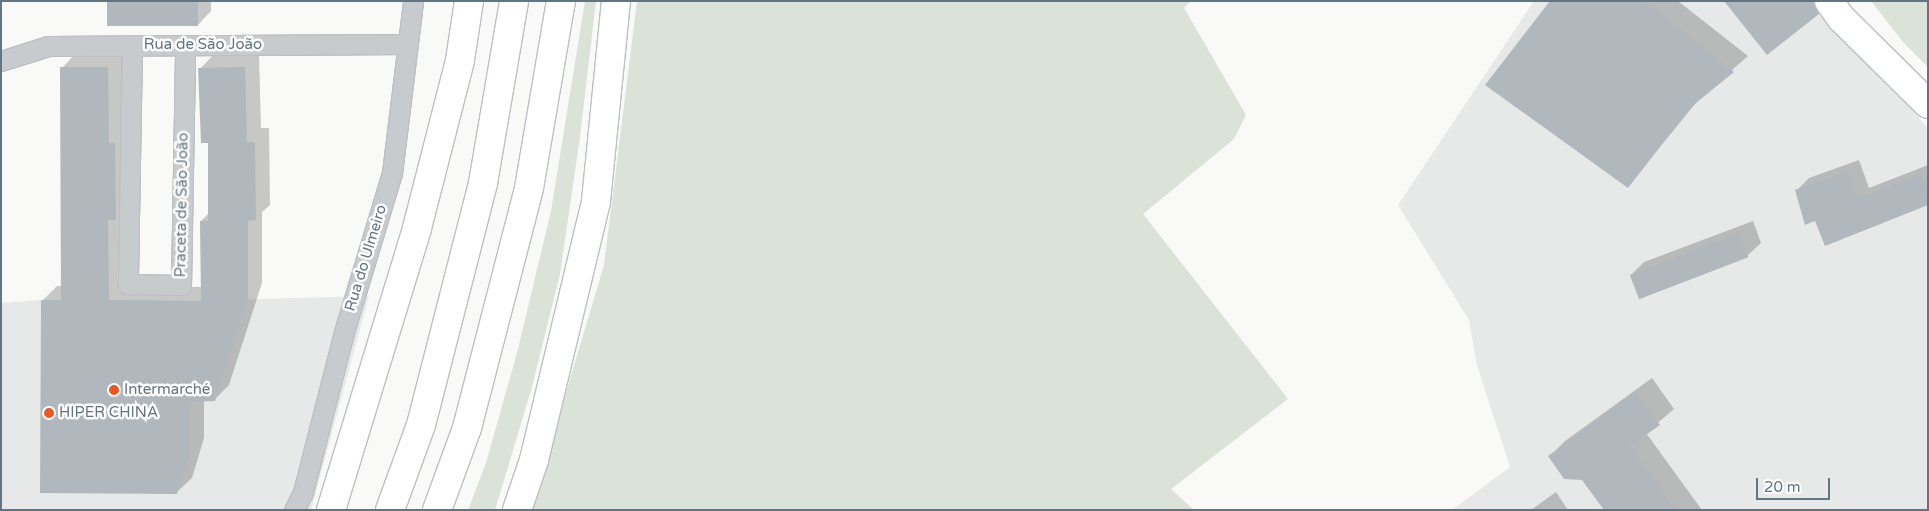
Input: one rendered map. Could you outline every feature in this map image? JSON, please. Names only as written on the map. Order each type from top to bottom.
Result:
[{"type":"main road","points":[[331,510],[417,228],[460,60],[469,1]]},
{"type":"main road","points":[[390,510],[421,425],[483,183],[514,1]]},
{"type":"main road","points":[[437,510],[467,428],[529,188],[561,1]]},
{"type":"main road","points":[[518,510],[534,460],[596,201],[616,1]]},
{"type":"main road","points":[[1829,1],[1841,18],[1928,104]]},
{"type":"street","name":"Rua do Ulmeiro","points":[[294,510],[303,492],[344,332],[392,173],[413,1]]},
{"type":"street","name":"Rua de São João","points":[[1,60],[48,46],[408,44]]},
{"type":"street","name":"Praceta de São João","points":[[132,46],[128,284],[181,285],[185,45]]},
{"type":"shaded area","points":[[585,1],[596,1],[580,137],[560,274],[532,387],[495,510],[468,510],[486,463],[517,353],[551,211]]},
{"type":"shaded area","points":[[637,1],[1191,1],[1184,8],[1246,115],[1234,139],[1143,214],[1288,399],[1171,489],[1194,510],[531,510],[604,265]]},
{"type":"shaded area","points":[[1534,1],[1817,1],[1928,128],[1928,510],[1452,510],[1510,467],[1477,365],[1469,320],[1398,205]]},
{"type":"shaded area","points":[[1871,1],[1928,1],[1928,67],[1903,42]]},
{"type":"shaded area","points":[[369,296],[311,510],[1,510],[1,303],[41,300],[190,301]]},
{"type":"building","points":[[107,1],[198,1],[198,26],[107,26]]},
{"type":"building","points":[[1550,1],[1644,1],[1734,72],[1691,107],[1628,188],[1485,85]]},
{"type":"building","points":[[1724,1],[1810,1],[1819,14],[1767,55]]},
{"type":"building","points":[[60,67],[108,67],[109,143],[115,143],[116,220],[108,220],[109,300],[201,301],[200,221],[208,221],[208,143],[201,143],[198,68],[245,67],[247,142],[255,142],[256,220],[248,221],[248,299],[215,401],[190,402],[190,453],[177,494],[40,493],[41,300],[61,300]]},
{"type":"building","points":[[1848,171],[1857,199],[1921,174],[1928,192],[1928,205],[1825,246],[1815,221],[1805,225],[1795,190]]},
{"type":"building","points":[[1739,233],[1748,257],[1639,299],[1630,275]]},
{"type":"building","points":[[1636,392],[1660,425],[1630,446],[1676,510],[1604,510],[1582,480],[1564,479],[1548,456]]},
{"type":"place","name":"Intermarché","points":[[114,390]]},
{"type":"place","name":"HIPER CHINA","points":[[49,413]]}]
